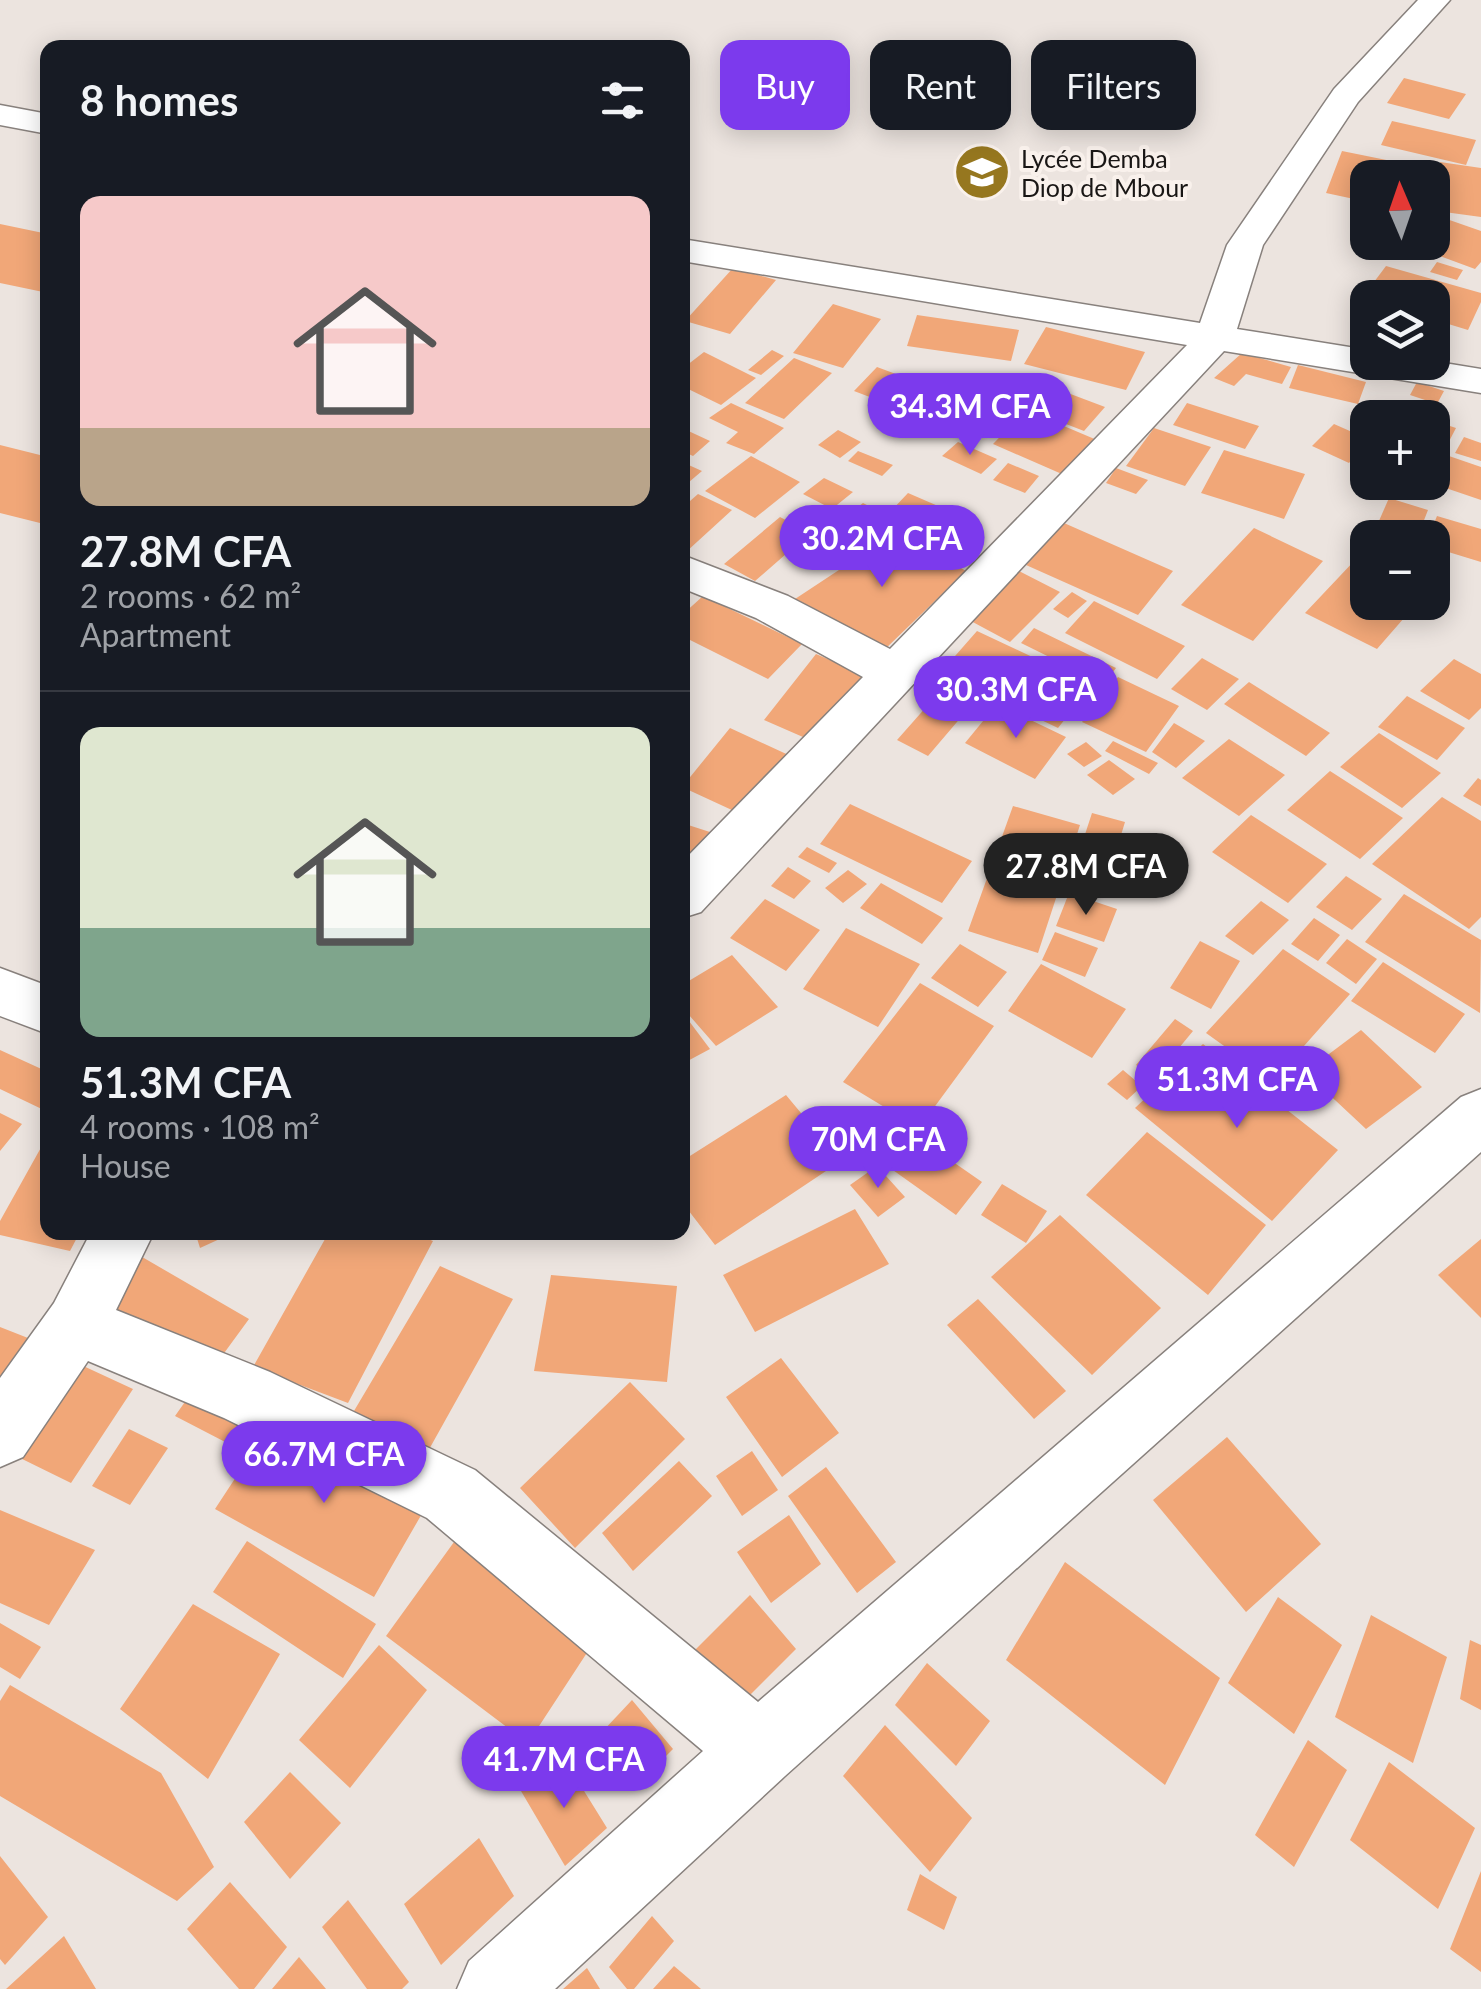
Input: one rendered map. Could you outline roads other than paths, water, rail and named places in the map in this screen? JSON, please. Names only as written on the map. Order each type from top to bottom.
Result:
[{"type":"street","points":[[690,889],[1214,339],[1245,245],[1346,96],[1434,0]]},
{"type":"street","points":[[0,115],[40,122]]},
{"type":"street","points":[[690,251],[1481,382]]},
{"type":"street","points":[[690,573],[772,607],[894,673]]},
{"type":"street","points":[[0,991],[40,1008]]},
{"type":"street","points":[[497,1989],[758,1750],[1481,1115]]},
{"type":"street","points":[[0,1434],[76,1325],[120,1240]]},
{"type":"street","points":[[76,1325],[248,1396],[452,1494],[758,1750]]},
{"type":"place","name":"Lycée Demba Diop de Mbour","points":[[982,172]]}]
